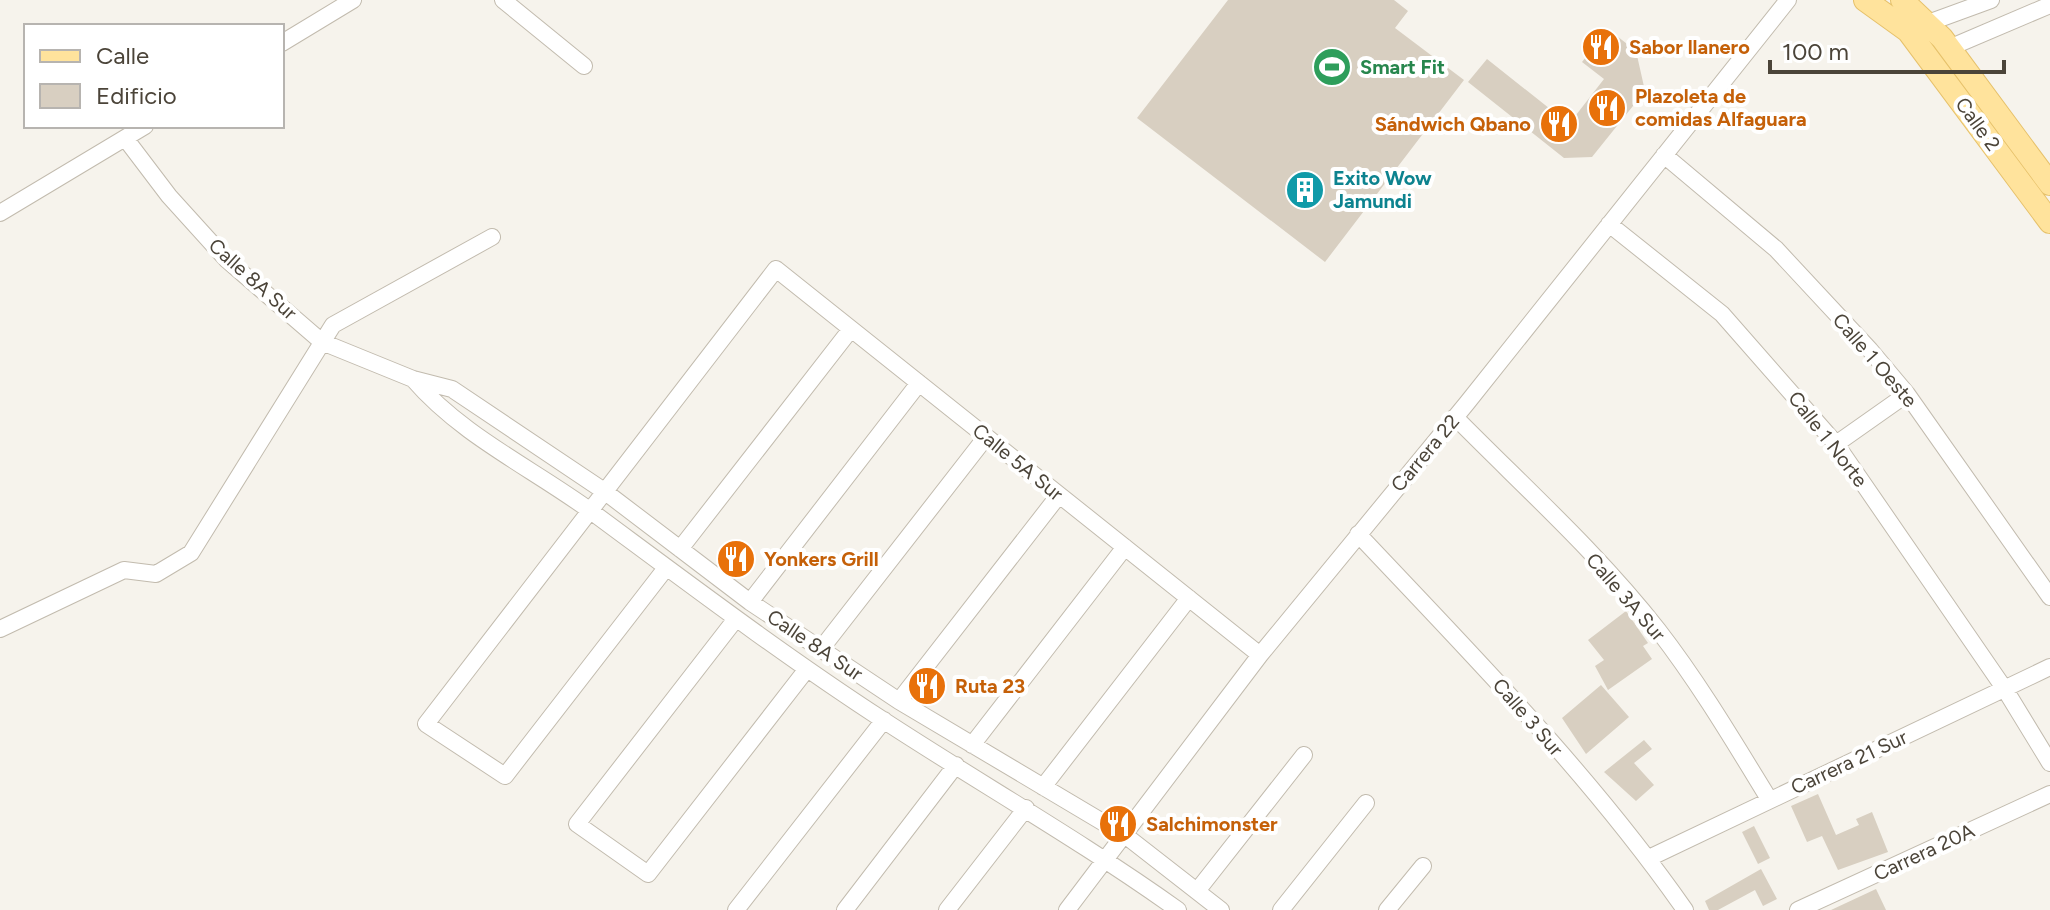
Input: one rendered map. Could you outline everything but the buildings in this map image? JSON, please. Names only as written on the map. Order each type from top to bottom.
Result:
[{"type":"main road","name":"Calle 2","points":[[1865,0],[1908,31],[2050,222]]},
{"type":"main road","name":"Calle 2","points":[[1902,0],[1928,23],[1949,48],[2050,184]]},
{"type":"street","points":[[284,42],[353,0]]},
{"type":"street","points":[[503,0],[584,66]]},
{"type":"street","name":"Carrera 22","points":[[1067,910],[1260,655],[1455,417],[1788,0]]},
{"type":"street","points":[[1928,23],[1991,0]]},
{"type":"street","points":[[1949,48],[2050,5]]},
{"type":"street","points":[[0,213],[142,128]]},
{"type":"street","name":"Calle 8A Sur","points":[[125,138],[169,196],[227,260],[322,342],[413,379],[452,389],[604,491],[750,602],[899,701],[1126,836],[1221,910]]},
{"type":"street","name":"Calle 1 Oeste","points":[[1664,155],[1776,249],[1907,394],[2050,597]]},
{"type":"street","name":"Calle 1 Norte","points":[[1609,224],[1722,314],[1836,444],[2006,691],[2050,763]]},
{"type":"street","points":[[0,629],[124,570],[156,574],[191,553],[333,325],[492,237]]},
{"type":"street","name":"Calle 5A Sur","points":[[604,491],[776,269],[1260,655]]},
{"type":"street","points":[[680,549],[851,329]]},
{"type":"street","name":"Calle 8A Sur","points":[[413,379],[436,406],[590,511],[735,620],[884,720],[1107,859],[1178,910]]},
{"type":"street","points":[[750,602],[919,383]]},
{"type":"street","points":[[1836,444],[1907,394]]},
{"type":"street","name":"Calle 3A Sur","points":[[1455,417],[1623,588],[1659,631],[1719,717],[1769,799]]},
{"type":"street","points":[[821,649],[986,437]]},
{"type":"street","points":[[604,491],[426,724],[505,776],[666,568]]},
{"type":"street","points":[[899,701],[1059,495]]},
{"type":"street","name":"Calle 3 Sur","points":[[1358,534],[1520,706],[1649,858],[1685,910]]},
{"type":"street","points":[[972,745],[1125,547]]},
{"type":"street","points":[[1043,787],[1189,598]]},
{"type":"street","points":[[735,620],[577,824],[648,874],[807,669]]},
{"type":"street","name":"Carrera 21 Sur","points":[[1649,858],[1769,799],[2006,691],[2050,667]]},
{"type":"street","points":[[736,910],[884,720]]},
{"type":"street","points":[[1197,891],[1304,755]]},
{"type":"street","points":[[845,910],[956,765]]},
{"type":"street","name":"Carrera 20A","points":[[1798,910],[2050,794]]},
{"type":"street","points":[[1281,910],[1366,803]]},
{"type":"street","points":[[947,910],[1026,808]]},
{"type":"street","points":[[1387,910],[1423,866]]},
{"type":"place","name":"Sabor llanero","points":[[1601,47]]},
{"type":"place","name":"Smart Fit","points":[[1332,67]]},
{"type":"place","name":"Plazoleta de comidas Alfaguara","points":[[1607,108]]},
{"type":"place","name":"Sándwich Qbano","points":[[1559,124]]},
{"type":"place","name":"Exito Wow Jamundi","points":[[1305,190]]},
{"type":"place","name":"Yonkers Grill","points":[[736,559]]},
{"type":"place","name":"Ruta 23","points":[[927,686]]},
{"type":"place","name":"Salchimonster","points":[[1118,824]]}]
